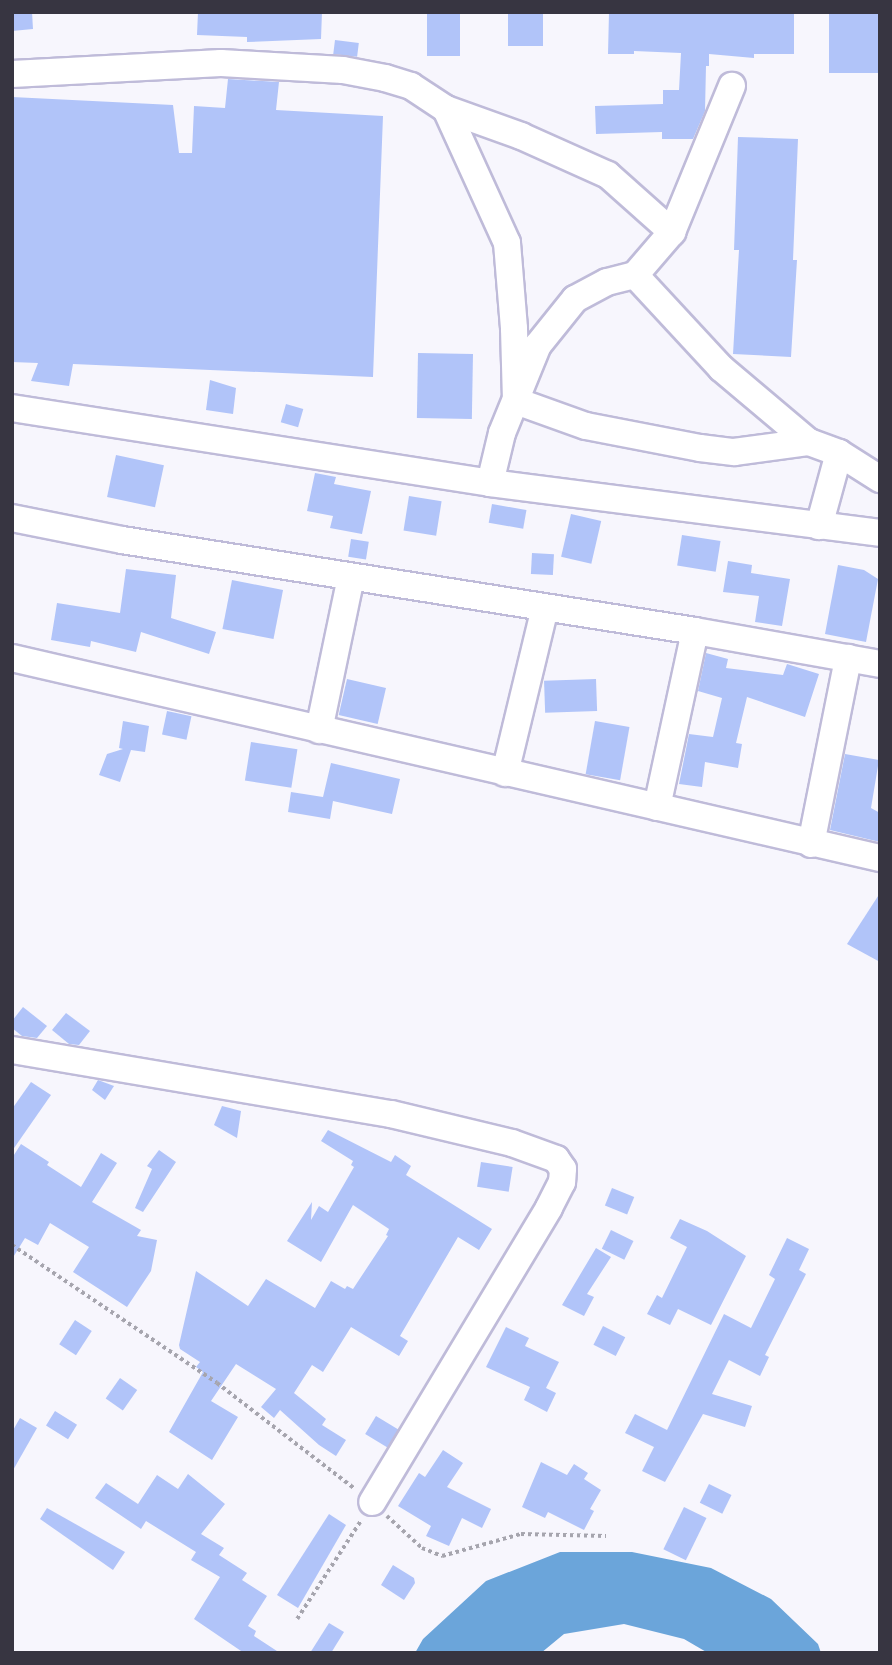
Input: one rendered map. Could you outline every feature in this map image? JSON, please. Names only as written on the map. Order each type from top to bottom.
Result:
[{"type":"street","points":[[12,74],[221,63],[343,70],[385,78],[411,86],[446,109],[521,136],[608,175],[672,232]]},
{"type":"street","points":[[490,483],[502,433],[538,345],[575,299],[607,282],[635,275],[672,232],[732,86]]},
{"type":"street","points":[[446,109],[507,243],[516,401]]},
{"type":"street","points":[[635,275],[721,368],[809,442],[839,453],[880,480]]},
{"type":"street","points":[[516,401],[586,426],[700,448],[734,452],[809,442]]},
{"type":"street","points":[[12,408],[490,483],[880,533]]},
{"type":"street","points":[[819,526],[839,453]]},
{"type":"street","points":[[12,518],[122,540],[695,631],[880,664]]},
{"type":"street","points":[[319,730],[351,577]]},
{"type":"street","points":[[505,773],[545,608]]},
{"type":"street","points":[[657,807],[695,631]]},
{"type":"street","points":[[12,658],[880,858]]},
{"type":"street","points":[[811,844],[848,658]]},
{"type":"street","points":[[12,1050],[391,1114],[512,1143],[556,1159],[563,1168],[562,1182],[549,1208],[372,1502]]},
{"type":"path","points":[[12,1245],[217,1383],[372,1502],[422,1548],[442,1556],[521,1534],[606,1536]]},
{"type":"path","points":[[298,1619],[372,1502]]},
{"type":"water","points":[[560,1552],[632,1552],[711,1568],[771,1599],[818,1644],[821,1653],[708,1653],[684,1639],[624,1624],[564,1634],[541,1653],[415,1653],[423,1639],[486,1581]]},
{"type":"building","points":[[12,12],[32,12],[33,29],[12,31]]},
{"type":"building","points":[[198,12],[322,12],[321,39],[247,42],[247,37],[197,35]]},
{"type":"building","points":[[427,12],[460,12],[460,56],[427,56]]},
{"type":"building","points":[[508,12],[543,12],[543,46],[508,46]]},
{"type":"building","points":[[609,12],[794,12],[794,54],[754,54],[754,58],[709,54],[709,66],[706,66],[705,111],[693,139],[662,139],[662,132],[596,134],[595,106],[663,104],[663,90],[679,90],[681,53],[634,51],[634,54],[608,54]]},
{"type":"building","points":[[829,12],[880,12],[880,73],[829,73]]},
{"type":"building","points":[[335,40],[359,43],[357,57],[333,54]]},
{"type":"building","points":[[228,79],[279,82],[276,110],[383,116],[373,377],[73,364],[69,386],[31,381],[38,363],[12,362],[12,97],[173,105],[179,153],[192,153],[194,106],[225,108]]},
{"type":"building","points":[[738,137],[798,139],[793,260],[797,260],[791,357],[733,354],[739,250],[734,250]]},
{"type":"building","points":[[418,353],[473,354],[472,419],[417,418]]},
{"type":"building","points":[[210,380],[236,388],[233,414],[206,410]]},
{"type":"building","points":[[286,404],[303,409],[298,427],[281,422]]},
{"type":"building","points":[[116,455],[164,465],[155,507],[107,497]]},
{"type":"building","points":[[315,473],[336,477],[334,484],[371,491],[362,534],[330,528],[333,516],[307,511]]},
{"type":"building","points":[[409,496],[442,501],[436,536],[404,531]]},
{"type":"building","points":[[492,504],[526,510],[523,529],[489,523]]},
{"type":"building","points":[[571,514],[601,521],[591,564],[561,557]]},
{"type":"building","points":[[682,535],[721,541],[716,572],[677,566]]},
{"type":"building","points":[[351,539],[369,542],[366,560],[348,557]]},
{"type":"building","points":[[532,553],[554,554],[553,575],[531,574]]},
{"type":"building","points":[[728,561],[752,565],[751,573],[790,579],[782,626],[755,622],[759,596],[723,592]]},
{"type":"building","points":[[838,565],[864,570],[878,579],[866,642],[825,634]]},
{"type":"building","points":[[126,569],[176,575],[171,618],[216,632],[209,654],[141,632],[136,652],[91,641],[90,647],[51,640],[57,603],[120,613]]},
{"type":"building","points":[[232,580],[283,590],[274,639],[222,629]]},
{"type":"building","points":[[706,653],[728,659],[726,668],[783,675],[787,664],[819,674],[805,717],[747,697],[736,743],[742,744],[738,768],[705,762],[702,787],[679,784],[689,734],[713,737],[722,698],[698,691]]},
{"type":"building","points":[[347,679],[386,688],[378,724],[339,715]]},
{"type":"building","points":[[596,679],[597,711],[545,713],[544,681]]},
{"type":"building","points":[[167,711],[191,716],[186,740],[162,734]]},
{"type":"building","points":[[123,721],[149,726],[145,752],[131,750],[120,782],[99,775],[107,754],[123,749],[119,748]]},
{"type":"building","points":[[595,721],[629,727],[620,780],[586,774]]},
{"type":"building","points":[[251,742],[297,749],[291,788],[245,781]]},
{"type":"building","points":[[845,754],[879,760],[871,808],[880,813],[880,842],[830,830]]},
{"type":"building","points":[[331,763],[400,779],[392,814],[333,801],[330,819],[288,812],[291,792],[323,797]]},
{"type":"building","points":[[880,893],[880,962],[847,944]]},
{"type":"building","points":[[23,1007],[47,1026],[37,1038],[22,1036],[12,1028],[12,1021]]},
{"type":"building","points":[[66,1013],[90,1031],[79,1045],[69,1044],[52,1030]]},
{"type":"building","points":[[98,1080],[114,1086],[105,1100],[92,1090]]},
{"type":"building","points":[[31,1082],[51,1095],[12,1151],[12,1109]]},
{"type":"building","points":[[222,1106],[241,1111],[237,1138],[214,1125]]},
{"type":"building","points":[[328,1130],[391,1162],[395,1155],[411,1166],[406,1175],[492,1229],[479,1250],[458,1237],[400,1336],[408,1341],[399,1356],[351,1327],[323,1372],[312,1365],[294,1393],[326,1419],[322,1425],[346,1440],[336,1456],[319,1445],[280,1410],[274,1418],[261,1407],[276,1389],[236,1364],[211,1401],[238,1417],[212,1460],[169,1432],[203,1372],[196,1367],[200,1362],[180,1349],[179,1345],[196,1271],[248,1306],[266,1279],[315,1308],[331,1281],[345,1289],[347,1286],[353,1289],[388,1236],[386,1235],[389,1229],[353,1205],[321,1262],[287,1241],[312,1202],[311,1220],[319,1206],[328,1212],[354,1167],[351,1165],[353,1161],[321,1141]]},
{"type":"building","points":[[21,1144],[81,1187],[101,1153],[117,1163],[92,1202],[141,1230],[137,1236],[157,1240],[151,1271],[127,1307],[73,1272],[89,1247],[50,1223],[38,1245],[25,1238],[12,1259],[12,1158]]},
{"type":"building","points":[[159,1150],[176,1162],[143,1212],[135,1208],[152,1169],[147,1166]]},
{"type":"building","points":[[481,1162],[513,1167],[509,1192],[477,1187]]},
{"type":"building","points":[[612,1188],[634,1197],[627,1215],[605,1206]]},
{"type":"building","points":[[680,1219],[707,1231],[746,1256],[711,1325],[678,1309],[670,1325],[647,1314],[657,1295],[662,1298],[687,1247],[670,1238]]},
{"type":"building","points":[[611,1230],[633,1241],[624,1260],[602,1249]]},
{"type":"building","points":[[787,1238],[809,1249],[799,1270],[806,1274],[765,1355],[769,1357],[760,1376],[729,1360],[712,1394],[752,1406],[745,1427],[703,1414],[665,1482],[642,1471],[654,1447],[625,1433],[635,1414],[667,1430],[724,1314],[751,1328],[775,1279],[769,1275]]},
{"type":"building","points":[[596,1248],[611,1257],[587,1294],[594,1297],[584,1316],[562,1305]]},
{"type":"building","points":[[75,1320],[92,1331],[76,1355],[59,1344]]},
{"type":"building","points":[[603,1326],[625,1337],[616,1356],[593,1345]]},
{"type":"building","points":[[506,1327],[529,1338],[525,1346],[559,1362],[546,1388],[556,1393],[547,1412],[524,1400],[530,1387],[486,1367]]},
{"type":"building","points":[[120,1378],[137,1390],[123,1411],[106,1398]]},
{"type":"building","points":[[55,1411],[77,1425],[68,1439],[46,1425]]},
{"type":"building","points":[[376,1416],[398,1429],[387,1447],[365,1434]]},
{"type":"building","points":[[20,1418],[37,1428],[12,1472],[12,1432]]},
{"type":"building","points":[[443,1450],[463,1463],[447,1487],[491,1509],[482,1528],[462,1518],[449,1546],[426,1536],[431,1526],[398,1506],[419,1473],[425,1477]]},
{"type":"building","points":[[541,1462],[567,1475],[574,1464],[588,1473],[584,1479],[601,1490],[590,1509],[594,1511],[584,1530],[548,1512],[545,1518],[522,1507]]},
{"type":"building","points":[[188,1474],[225,1504],[201,1534],[224,1548],[219,1555],[247,1573],[242,1580],[267,1596],[248,1626],[256,1631],[254,1636],[280,1653],[244,1653],[194,1619],[220,1577],[191,1560],[196,1552],[146,1521],[141,1529],[95,1498],[106,1483],[138,1504],[157,1475],[178,1489]]},
{"type":"building","points":[[709,1484],[731,1495],[722,1514],[700,1503]]},
{"type":"building","points":[[684,1507],[706,1518],[686,1560],[663,1549]]},
{"type":"building","points":[[47,1508],[125,1552],[113,1570],[40,1519]]},
{"type":"building","points":[[329,1514],[346,1525],[298,1608],[277,1595]]},
{"type":"building","points":[[393,1565],[414,1578],[415,1583],[404,1600],[381,1585]]},
{"type":"building","points":[[329,1623],[344,1632],[331,1653],[310,1653]]}]
